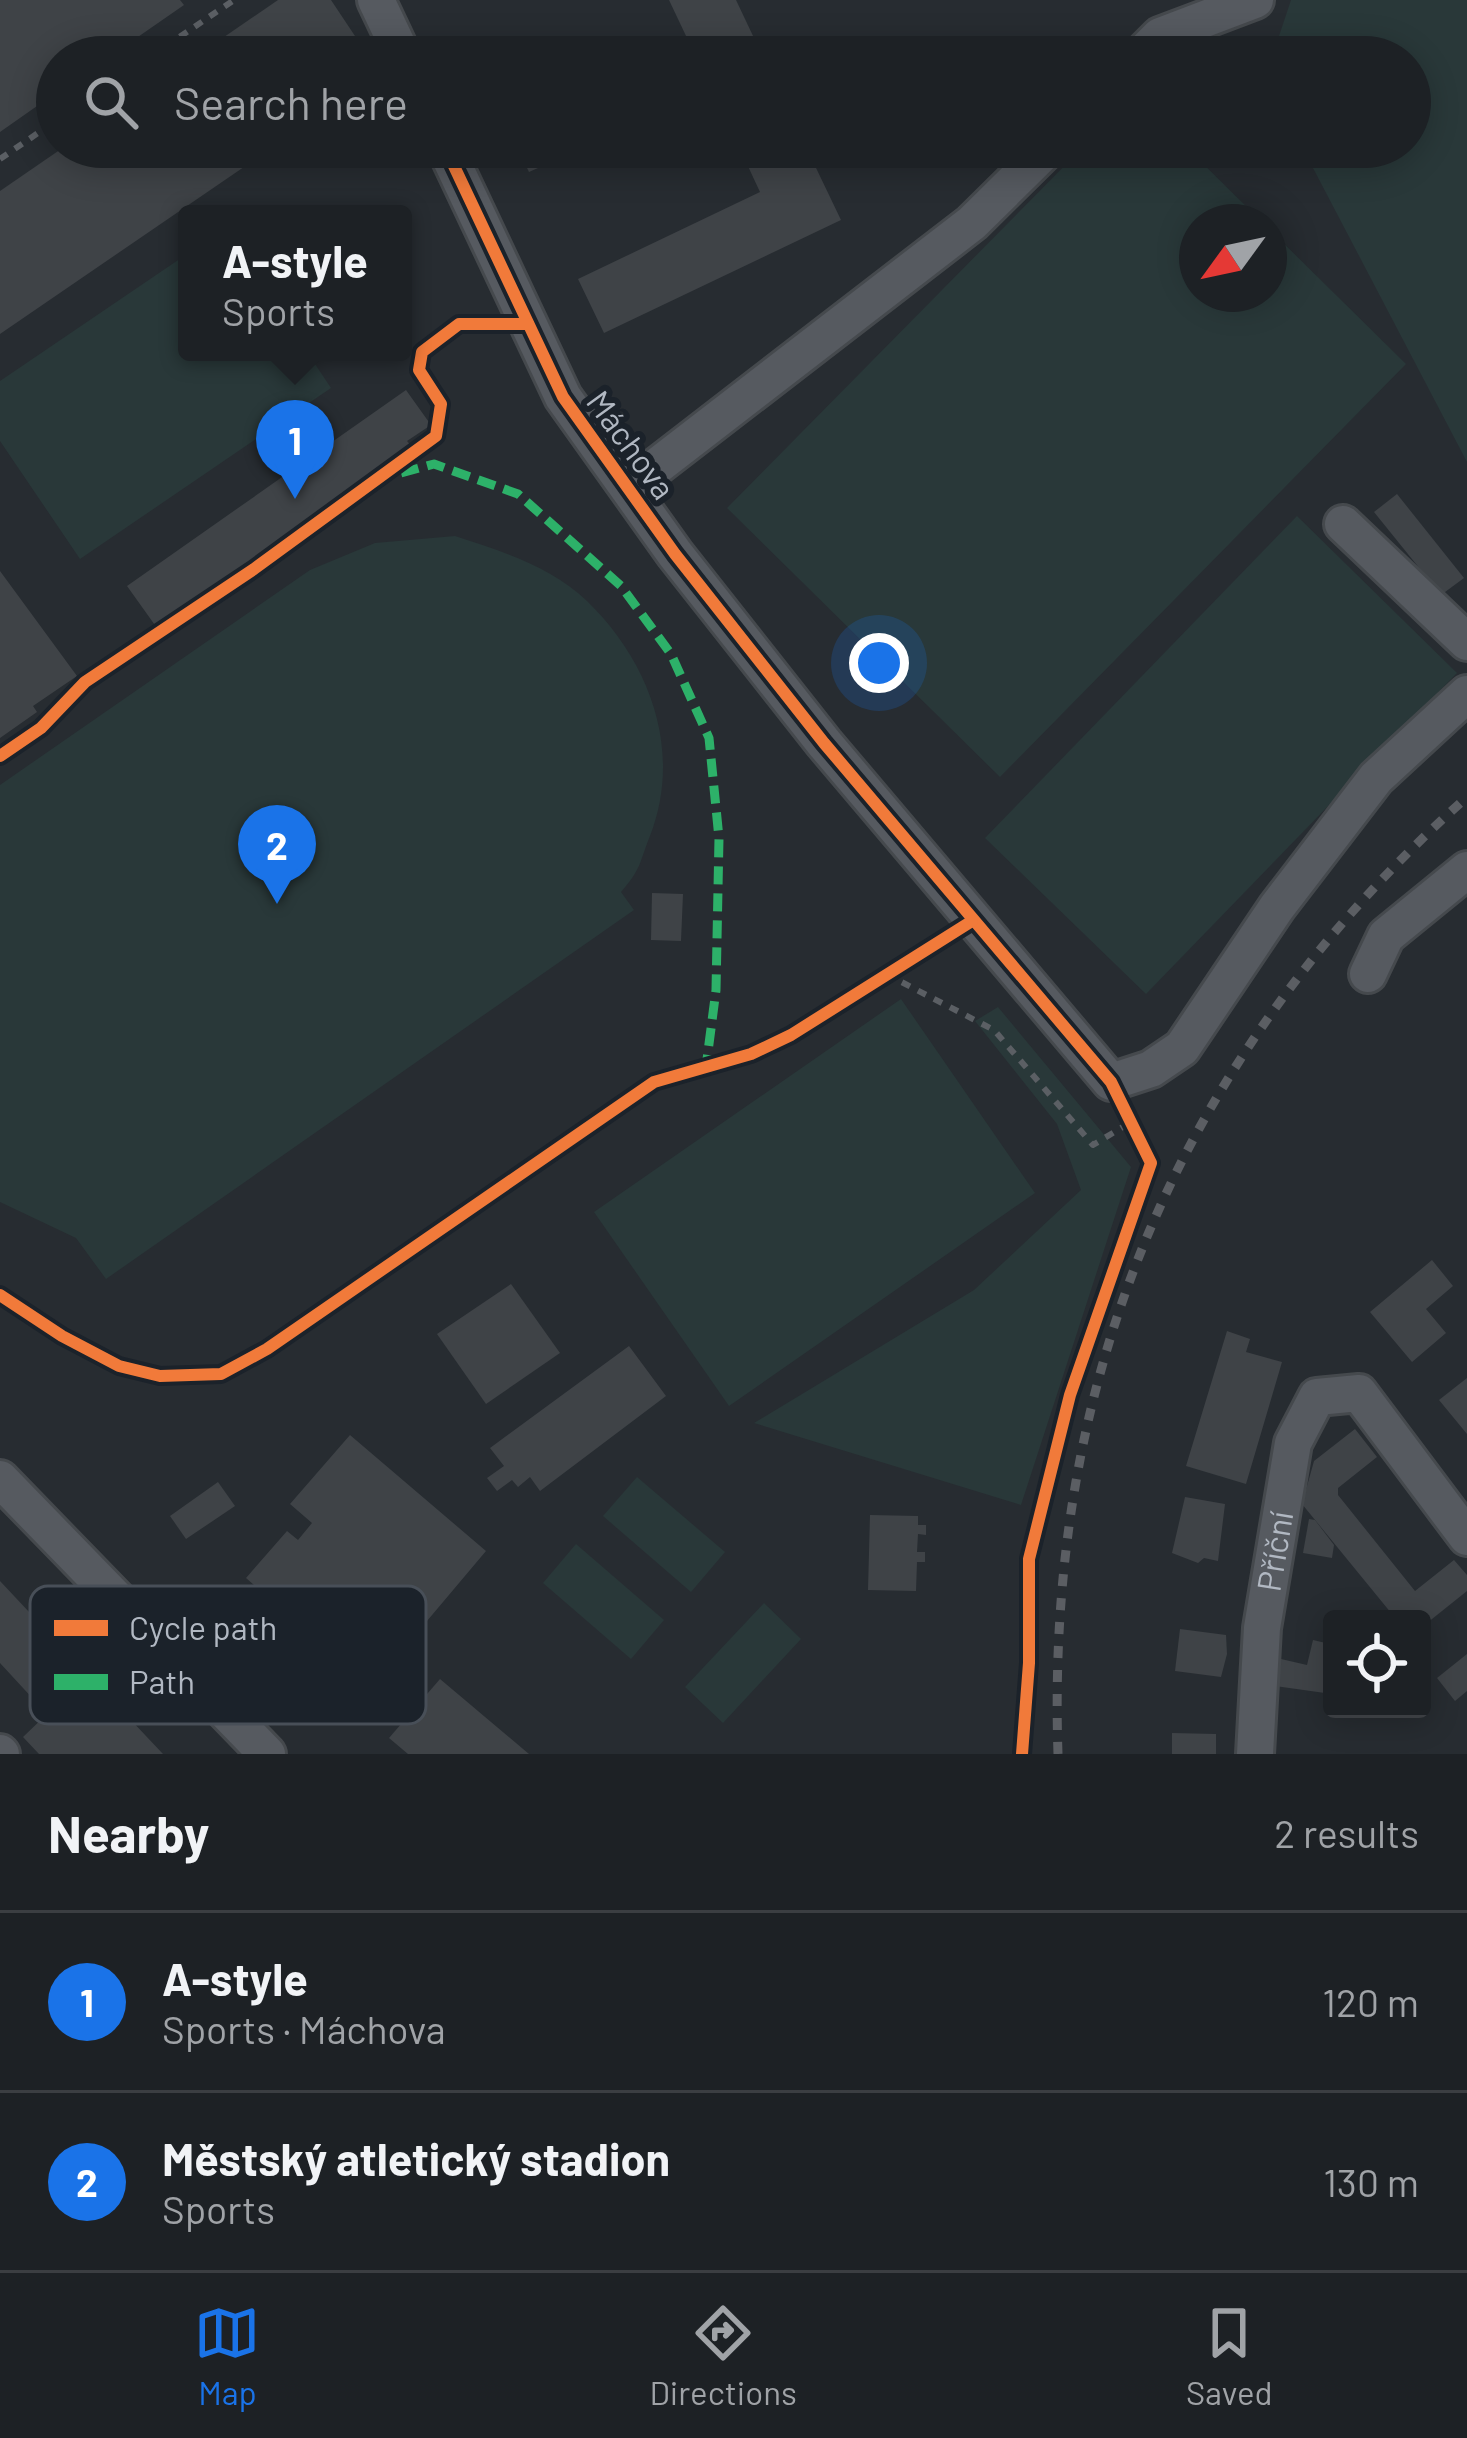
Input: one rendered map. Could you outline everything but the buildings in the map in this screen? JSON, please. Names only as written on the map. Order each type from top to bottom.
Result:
[{"type":"street","points":[[376,0],[393,36]]},
{"type":"street","points":[[1159,36],[1255,0]]},
{"type":"street","name":"Máchova","points":[[455,168],[563,397],[675,554],[824,743],[1111,1082]]},
{"type":"street","points":[[630,488],[973,223],[1027,168]]},
{"type":"street","points":[[1343,524],[1467,642]]},
{"type":"street","points":[[1111,1082],[1151,1069],[1182,1048],[1277,907],[1376,778],[1467,694]]},
{"type":"street","points":[[1368,974],[1386,936],[1467,870]]},
{"type":"street","name":"Příční","points":[[1255,1754],[1262,1628],[1293,1443],[1317,1397],[1359,1393],[1467,1537]]},
{"type":"street","points":[[0,1479],[104,1586]]},
{"type":"street","points":[[238,1724],[267,1754]]},
{"type":"path","points":[[181,36],[234,0]]},
{"type":"path","points":[[0,159],[36,135]]},
{"type":"path","points":[[867,986],[903,963]]},
{"type":"path","points":[[886,974],[994,1030],[1093,1145],[1131,1122]]},
{"type":"path","points":[[1022,1754],[1029,1663],[1029,1558],[1070,1395],[1150,1163],[1111,1082]]},
{"type":"shaded area","points":[[1291,0],[1467,0],[1467,462],[1313,168],[1431,168],[1431,36],[1279,36]]},
{"type":"shaded area","points":[[1062,168],[1207,168],[1244,204],[1179,204],[1179,312],[1287,312],[1287,247],[1406,364],[1000,777],[727,508]]},
{"type":"shaded area","points":[[178,260],[178,361],[313,361],[331,388],[80,559],[0,441],[0,381]]},
{"type":"shaded area","points":[[1297,516],[1457,673],[1146,994],[985,838]]},
{"type":"shaded area","points":[[455,536],[525,561],[573,589],[609,625],[643,680],[661,740],[663,772],[650,836],[637,871],[621,892],[634,910],[106,1279],[76,1238],[0,1202],[0,785],[310,570],[375,543]]},
{"type":"shaded area","points":[[901,999],[1035,1193],[729,1406],[594,1212]]},
{"type":"shaded area","points":[[998,1007],[1131,1167],[1021,1505],[754,1423],[974,1290],[1081,1190],[1057,1124],[975,1021]]},
{"type":"shaded area","points":[[637,1477],[725,1552],[691,1592],[603,1516]]},
{"type":"shaded area","points":[[576,1544],[664,1620],[631,1659],[543,1583]]},
{"type":"shaded area","points":[[764,1603],[801,1639],[723,1723],[685,1687]]},
{"type":"railway","points":[[1058,1754],[1060,1614],[1076,1479],[1107,1351],[1151,1228],[1209,1111],[1281,1000],[1367,895],[1467,797]]},
{"type":"marked path","points":[[401,473],[434,464],[518,494],[621,586],[671,654],[709,738],[719,838],[716,990],[706,1067]]},
{"type":"cycle path","points":[[455,168],[563,397],[675,554],[824,743],[1111,1082],[1151,1163],[1070,1395],[1029,1559],[1029,1663],[1022,1754]]},
{"type":"cycle path","points":[[0,756],[41,728],[85,682],[254,569],[436,436],[441,404],[419,370],[422,352],[459,324],[528,324]]},
{"type":"cycle path","points":[[0,1295],[119,1366],[160,1376],[221,1374],[267,1349],[654,1082],[751,1054],[791,1035],[972,921]]},
{"type":"place","name":"A-style","points":[[295,499]]},
{"type":"place","name":"Městský atletický stadion","points":[[277,904]]}]
